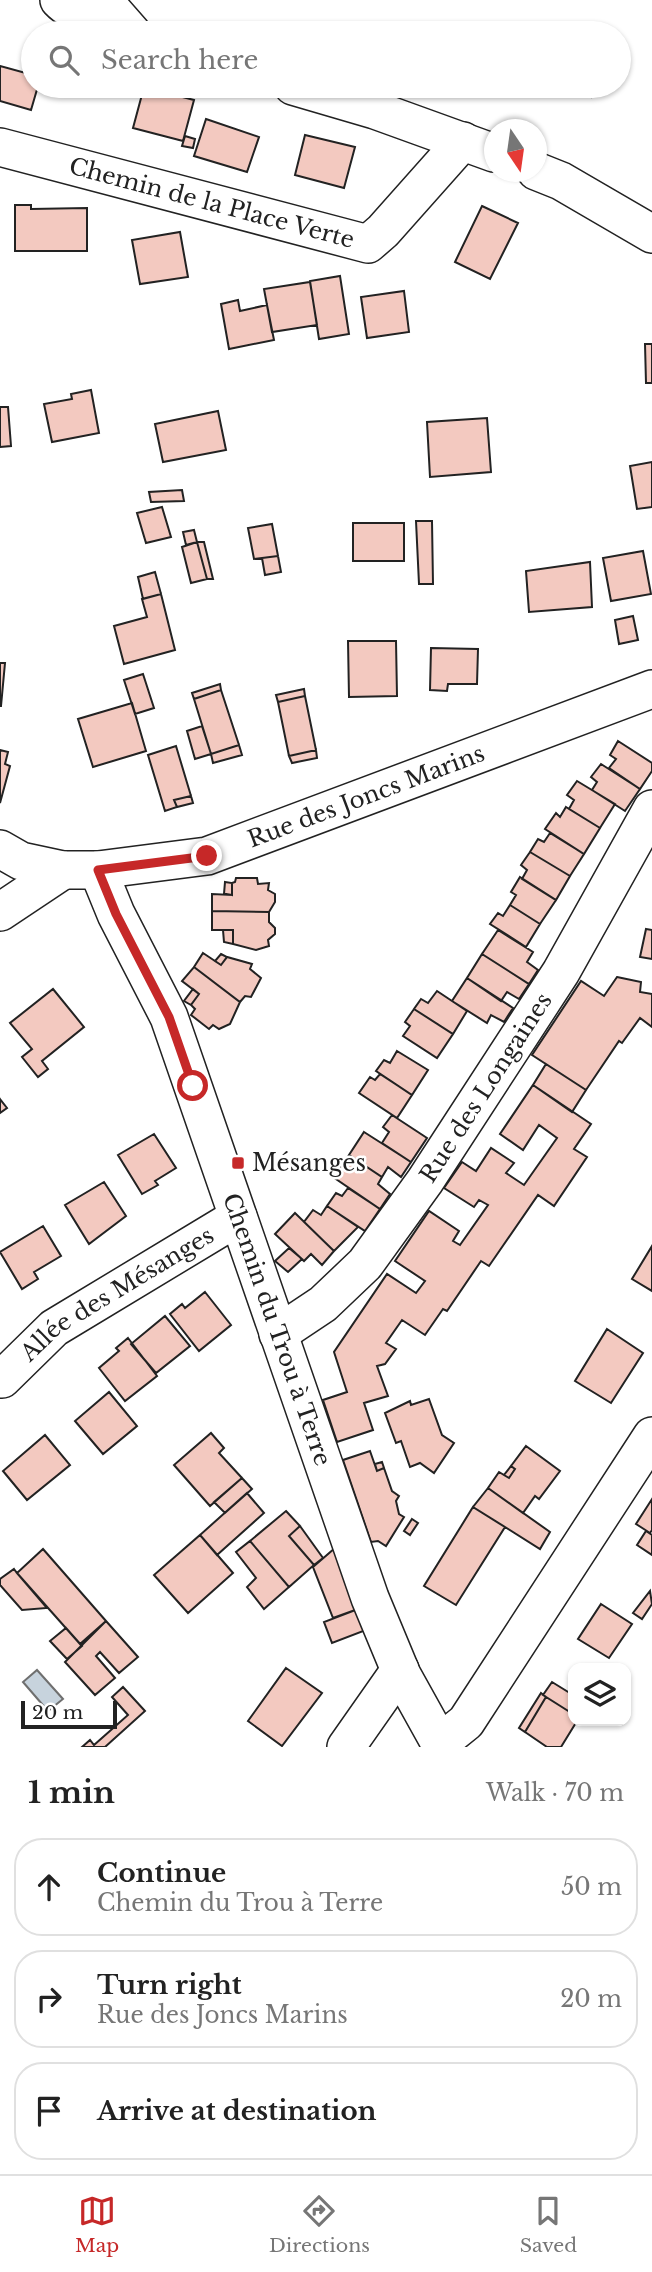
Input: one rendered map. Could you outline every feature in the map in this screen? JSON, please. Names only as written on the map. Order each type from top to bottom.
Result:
[{"type":"street","points":[[90,9],[111,21]]},
{"type":"street","points":[[330,98],[479,147]]},
{"type":"street","name":"Chemin de la Place Verte","points":[[0,147],[368,244],[479,147]]},
{"type":"street","points":[[547,175],[652,234]]},
{"type":"street","name":"Rue des Joncs Marins","points":[[0,912],[81,870],[207,856],[652,689]]},
{"type":"street","name":"Rue des Longaines","points":[[278,1335],[323,1304],[365,1264],[410,1202],[561,972],[652,809]]},
{"type":"street","points":[[0,849],[21,861],[81,870]]},
{"type":"street","name":"Chemin du Trou à Terre","points":[[81,870],[116,914],[169,1017],[327,1483],[400,1670],[441,1745]]},
{"type":"street","name":"Allée des Mésanges","points":[[2,1379],[54,1328],[239,1217]]},
{"type":"street","points":[[441,1745],[466,1722],[652,1436]]},
{"type":"street","points":[[346,1747],[400,1670]]},
{"type":"shaded area","points":[[37,1670],[63,1699],[48,1711],[23,1682]]},
{"type":"building","points":[[0,66],[21,72],[21,98],[34,98],[31,110],[0,101]]},
{"type":"building","points":[[141,98],[194,100],[183,141],[133,128]]},
{"type":"building","points":[[206,119],[259,137],[247,172],[194,156]]},
{"type":"building","points":[[305,135],[355,147],[344,188],[295,175]]},
{"type":"building","points":[[185,136],[195,139],[193,148],[182,146]]},
{"type":"building","points":[[15,205],[31,205],[31,209],[87,208],[87,251],[15,251]]},
{"type":"building","points":[[482,206],[518,223],[490,279],[455,262]]},
{"type":"building","points":[[180,232],[188,277],[140,284],[132,240]]},
{"type":"building","points":[[340,276],[349,334],[319,339],[310,281]]},
{"type":"building","points":[[310,282],[317,325],[272,332],[264,289]]},
{"type":"building","points":[[404,291],[409,332],[367,338],[361,297]]},
{"type":"building","points":[[238,300],[240,311],[267,305],[274,340],[229,349],[221,304]]},
{"type":"building","points":[[645,344],[652,344],[652,383],[646,383]]},
{"type":"building","points":[[91,390],[99,433],[52,442],[44,404],[72,399],[71,394]]},
{"type":"building","points":[[0,407],[8,407],[11,446],[0,447]]},
{"type":"building","points":[[218,411],[226,450],[163,462],[155,424]]},
{"type":"building","points":[[487,418],[491,472],[430,477],[427,422]]},
{"type":"building","points":[[652,462],[652,507],[637,509],[630,466]]},
{"type":"building","points":[[182,490],[184,501],[151,502],[149,492]]},
{"type":"building","points":[[162,507],[171,537],[146,543],[137,513]]},
{"type":"building","points":[[416,521],[432,521],[433,584],[419,584]]},
{"type":"building","points":[[353,523],[404,523],[404,561],[353,561]]},
{"type":"building","points":[[272,524],[278,556],[254,559],[248,528]]},
{"type":"building","points":[[194,530],[197,542],[186,545],[183,532]]},
{"type":"building","points":[[197,542],[207,579],[191,583],[182,547]]},
{"type":"building","points":[[197,542],[204,542],[213,579],[207,579]]},
{"type":"building","points":[[643,551],[651,594],[611,601],[603,558]]},
{"type":"building","points":[[278,556],[281,572],[265,575],[262,558]]},
{"type":"building","points":[[590,562],[592,607],[529,612],[526,571]]},
{"type":"building","points":[[155,572],[161,594],[143,599],[138,577]]},
{"type":"building","points":[[161,594],[175,650],[124,664],[114,626],[147,617],[142,599]]},
{"type":"building","points":[[633,616],[638,640],[619,644],[615,620]]},
{"type":"building","points":[[348,641],[396,641],[397,696],[349,697]]},
{"type":"building","points":[[431,648],[478,649],[477,684],[448,684],[447,691],[430,690]]},
{"type":"building","points":[[0,663],[5,663],[1,706],[0,706]]},
{"type":"building","points":[[143,674],[154,708],[135,714],[124,680]]},
{"type":"building","points":[[220,684],[221,690],[194,699],[192,693]]},
{"type":"building","points":[[304,689],[305,696],[278,702],[276,695]]},
{"type":"building","points":[[221,690],[239,745],[211,754],[194,699]]},
{"type":"building","points":[[305,696],[316,750],[289,756],[278,702]]},
{"type":"building","points":[[132,703],[146,751],[93,767],[78,719]]},
{"type":"building","points":[[202,726],[211,754],[195,759],[187,731]]},
{"type":"building","points":[[618,741],[652,763],[652,771],[640,789],[609,768],[616,759],[610,755]]},
{"type":"building","points":[[239,745],[242,755],[213,763],[211,754]]},
{"type":"building","points":[[176,746],[191,796],[174,800],[177,807],[165,811],[148,755]]},
{"type":"building","points":[[0,750],[8,752],[5,764],[10,766],[0,803]]},
{"type":"building","points":[[316,750],[317,758],[292,763],[289,756]]},
{"type":"building","points":[[601,764],[640,789],[625,811],[592,790],[597,782],[591,777]]},
{"type":"building","points":[[577,781],[615,804],[600,828],[569,809],[574,800],[567,795]]},
{"type":"building","points":[[191,796],[193,803],[177,807],[174,800]]},
{"type":"building","points":[[566,807],[600,828],[584,854],[545,829],[556,813],[560,817]]},
{"type":"building","points":[[550,833],[584,854],[570,876],[530,852],[538,839],[544,842]]},
{"type":"building","points":[[530,852],[570,876],[556,900],[522,879],[527,870],[521,865]]},
{"type":"building","points":[[520,877],[556,900],[540,924],[510,905],[516,895],[511,892]]},
{"type":"building","points":[[236,878],[257,878],[258,884],[269,883],[268,890],[275,894],[275,902],[269,912],[212,911],[212,894],[232,895],[232,883]]},
{"type":"building","points":[[225,882],[232,883],[232,895],[224,894]]},
{"type":"building","points":[[510,905],[540,924],[526,947],[490,924],[498,913],[503,916]]},
{"type":"building","points":[[212,911],[269,912],[269,922],[275,928],[275,934],[268,940],[269,946],[256,950],[233,944],[233,930],[212,930]]},
{"type":"building","points":[[646,929],[652,930],[652,959],[640,957]]},
{"type":"building","points":[[223,930],[233,930],[233,944],[224,942]]},
{"type":"building","points":[[498,930],[533,952],[527,962],[538,970],[529,984],[482,954]]},
{"type":"building","points":[[203,953],[221,965],[227,957],[252,964],[250,969],[261,978],[251,997],[245,996],[240,1002],[194,967]]},
{"type":"building","points":[[221,954],[227,957],[221,965],[215,961]]},
{"type":"building","points":[[482,954],[529,984],[519,999],[507,992],[501,1001],[467,978]]},
{"type":"building","points":[[194,967],[240,1002],[230,1024],[219,1029],[213,1025],[209,1029],[191,1015],[195,1009],[191,1005],[199,994],[182,981]]},
{"type":"building","points":[[617,977],[641,982],[640,992],[652,994],[652,1027],[640,1018],[622,1043],[619,1041],[586,1090],[532,1055],[581,981],[604,996]]},
{"type":"building","points":[[467,978],[513,1008],[504,1022],[491,1015],[487,1023],[452,1001]]},
{"type":"building","points":[[53,989],[84,1027],[42,1061],[48,1069],[38,1077],[22,1057],[32,1049],[10,1023]]},
{"type":"building","points":[[193,989],[199,994],[191,1005],[184,1001]]},
{"type":"building","points":[[437,991],[467,1011],[453,1034],[414,1009],[421,999],[428,1003]]},
{"type":"building","points":[[414,1009],[453,1034],[437,1058],[403,1036],[410,1026],[405,1022]]},
{"type":"building","points":[[397,1051],[428,1070],[412,1095],[376,1071],[384,1060],[390,1063]]},
{"type":"building","points":[[546,1064],[586,1090],[572,1112],[533,1085]]},
{"type":"building","points":[[380,1074],[412,1095],[397,1118],[359,1093],[370,1077],[375,1080]]},
{"type":"building","points":[[533,1085],[591,1124],[574,1149],[587,1157],[554,1206],[538,1195],[489,1266],[481,1261],[447,1311],[443,1309],[425,1335],[402,1320],[386,1343],[396,1349],[385,1364],[377,1366],[388,1396],[364,1403],[373,1430],[337,1442],[323,1400],[347,1392],[334,1352],[387,1274],[416,1293],[425,1281],[395,1261],[429,1211],[459,1231],[453,1241],[460,1245],[488,1205],[479,1200],[474,1207],[444,1188],[462,1162],[476,1171],[491,1148],[514,1163],[506,1173],[524,1185],[557,1138],[539,1125],[523,1150],[500,1134]]},
{"type":"building","points":[[0,1099],[7,1108],[0,1113]]},
{"type":"building","points":[[392,1115],[427,1138],[411,1162],[382,1143],[389,1132],[383,1127]]},
{"type":"building","points":[[364,1132],[411,1162],[401,1177],[388,1167],[382,1177],[349,1155]]},
{"type":"building","points":[[154,1134],[176,1168],[155,1181],[158,1185],[142,1194],[118,1155]]},
{"type":"building","points":[[349,1155],[382,1177],[378,1184],[390,1194],[380,1209],[333,1177]]},
{"type":"building","points":[[104,1182],[126,1216],[89,1244],[65,1205]]},
{"type":"building","points":[[348,1188],[380,1209],[365,1231],[327,1206],[336,1193],[342,1196]]},
{"type":"building","points":[[327,1206],[358,1227],[334,1251],[304,1222],[313,1210],[321,1215]]},
{"type":"building","points":[[295,1213],[334,1251],[322,1265],[311,1254],[304,1261],[275,1234]]},
{"type":"building","points":[[43,1226],[61,1256],[34,1272],[38,1279],[22,1289],[0,1252]]},
{"type":"building","points":[[652,1246],[652,1291],[632,1279]]},
{"type":"building","points":[[289,1248],[302,1259],[288,1272],[275,1261]]},
{"type":"building","points":[[205,1292],[231,1325],[199,1351],[170,1314],[182,1304],[185,1308]]},
{"type":"building","points":[[165,1316],[190,1346],[156,1373],[131,1344]]},
{"type":"building","points":[[607,1329],[643,1353],[611,1403],[575,1381]]},
{"type":"building","points":[[128,1338],[157,1376],[125,1401],[99,1368],[119,1351],[116,1348]]},
{"type":"building","points":[[109,1392],[137,1426],[103,1454],[75,1421]]},
{"type":"building","points":[[429,1399],[442,1435],[454,1443],[434,1473],[420,1463],[410,1467],[401,1441],[396,1443],[385,1413],[410,1401],[411,1405]]},
{"type":"building","points":[[211,1433],[224,1448],[219,1453],[242,1478],[210,1506],[174,1465]]},
{"type":"building","points":[[45,1435],[70,1465],[27,1500],[3,1471]]},
{"type":"building","points":[[526,1446],[560,1471],[539,1499],[535,1496],[523,1513],[488,1488],[499,1472],[509,1478],[515,1469],[511,1466]]},
{"type":"building","points":[[370,1451],[377,1471],[384,1468],[392,1491],[399,1496],[396,1501],[399,1514],[404,1517],[386,1546],[378,1541],[371,1542],[343,1460]]},
{"type":"building","points":[[382,1462],[384,1468],[377,1471],[375,1464]]},
{"type":"building","points":[[511,1466],[515,1469],[509,1478],[504,1475]]},
{"type":"building","points":[[242,1478],[252,1489],[225,1513],[214,1502]]},
{"type":"building","points":[[488,1488],[550,1532],[540,1549],[473,1507]]},
{"type":"building","points":[[247,1493],[264,1513],[217,1555],[200,1535]]},
{"type":"building","points":[[652,1499],[652,1530],[650,1533],[636,1524]]},
{"type":"building","points":[[473,1507],[505,1527],[456,1605],[424,1586]]},
{"type":"building","points":[[286,1511],[300,1526],[289,1536],[314,1565],[289,1587],[250,1541]]},
{"type":"building","points":[[412,1519],[418,1523],[410,1535],[404,1531]]},
{"type":"building","points":[[300,1526],[323,1558],[314,1565],[289,1536]]},
{"type":"building","points":[[646,1531],[652,1535],[652,1555],[637,1545]]},
{"type":"building","points":[[200,1535],[233,1573],[188,1613],[154,1575]]},
{"type":"building","points":[[250,1541],[289,1587],[264,1609],[247,1587],[256,1578],[236,1552]]},
{"type":"building","points":[[335,1548],[358,1609],[333,1618],[313,1567]]},
{"type":"building","points":[[43,1549],[106,1621],[80,1644],[17,1573]]},
{"type":"building","points":[[14,1569],[47,1608],[22,1610],[0,1585],[0,1579]]},
{"type":"building","points":[[650,1591],[652,1604],[642,1619],[633,1613]]},
{"type":"building","points":[[601,1604],[632,1624],[609,1658],[578,1639]]},
{"type":"building","points":[[358,1609],[366,1630],[332,1643],[324,1622]]},
{"type":"building","points":[[106,1621],[138,1657],[119,1673],[100,1652],[96,1656],[115,1678],[95,1695],[65,1662]]},
{"type":"building","points":[[66,1628],[82,1646],[67,1659],[50,1641]]},
{"type":"building","points":[[286,1668],[322,1693],[282,1746],[248,1721]]},
{"type":"building","points":[[552,1682],[568,1692],[568,1711],[543,1695]]},
{"type":"building","points":[[123,1687],[145,1711],[105,1747],[82,1747],[90,1740],[94,1745],[128,1715],[112,1697]]},
{"type":"building","points":[[541,1693],[546,1697],[525,1732],[519,1728]]},
{"type":"building","points":[[546,1697],[568,1711],[568,1726],[574,1726],[561,1747],[547,1747],[525,1732]]},
{"type":"place","name":"Mésanges","points":[[238,1163]]},
{"type":"route","points":[[193,1086],[169,1017],[116,914],[98,870],[207,856]]}]
